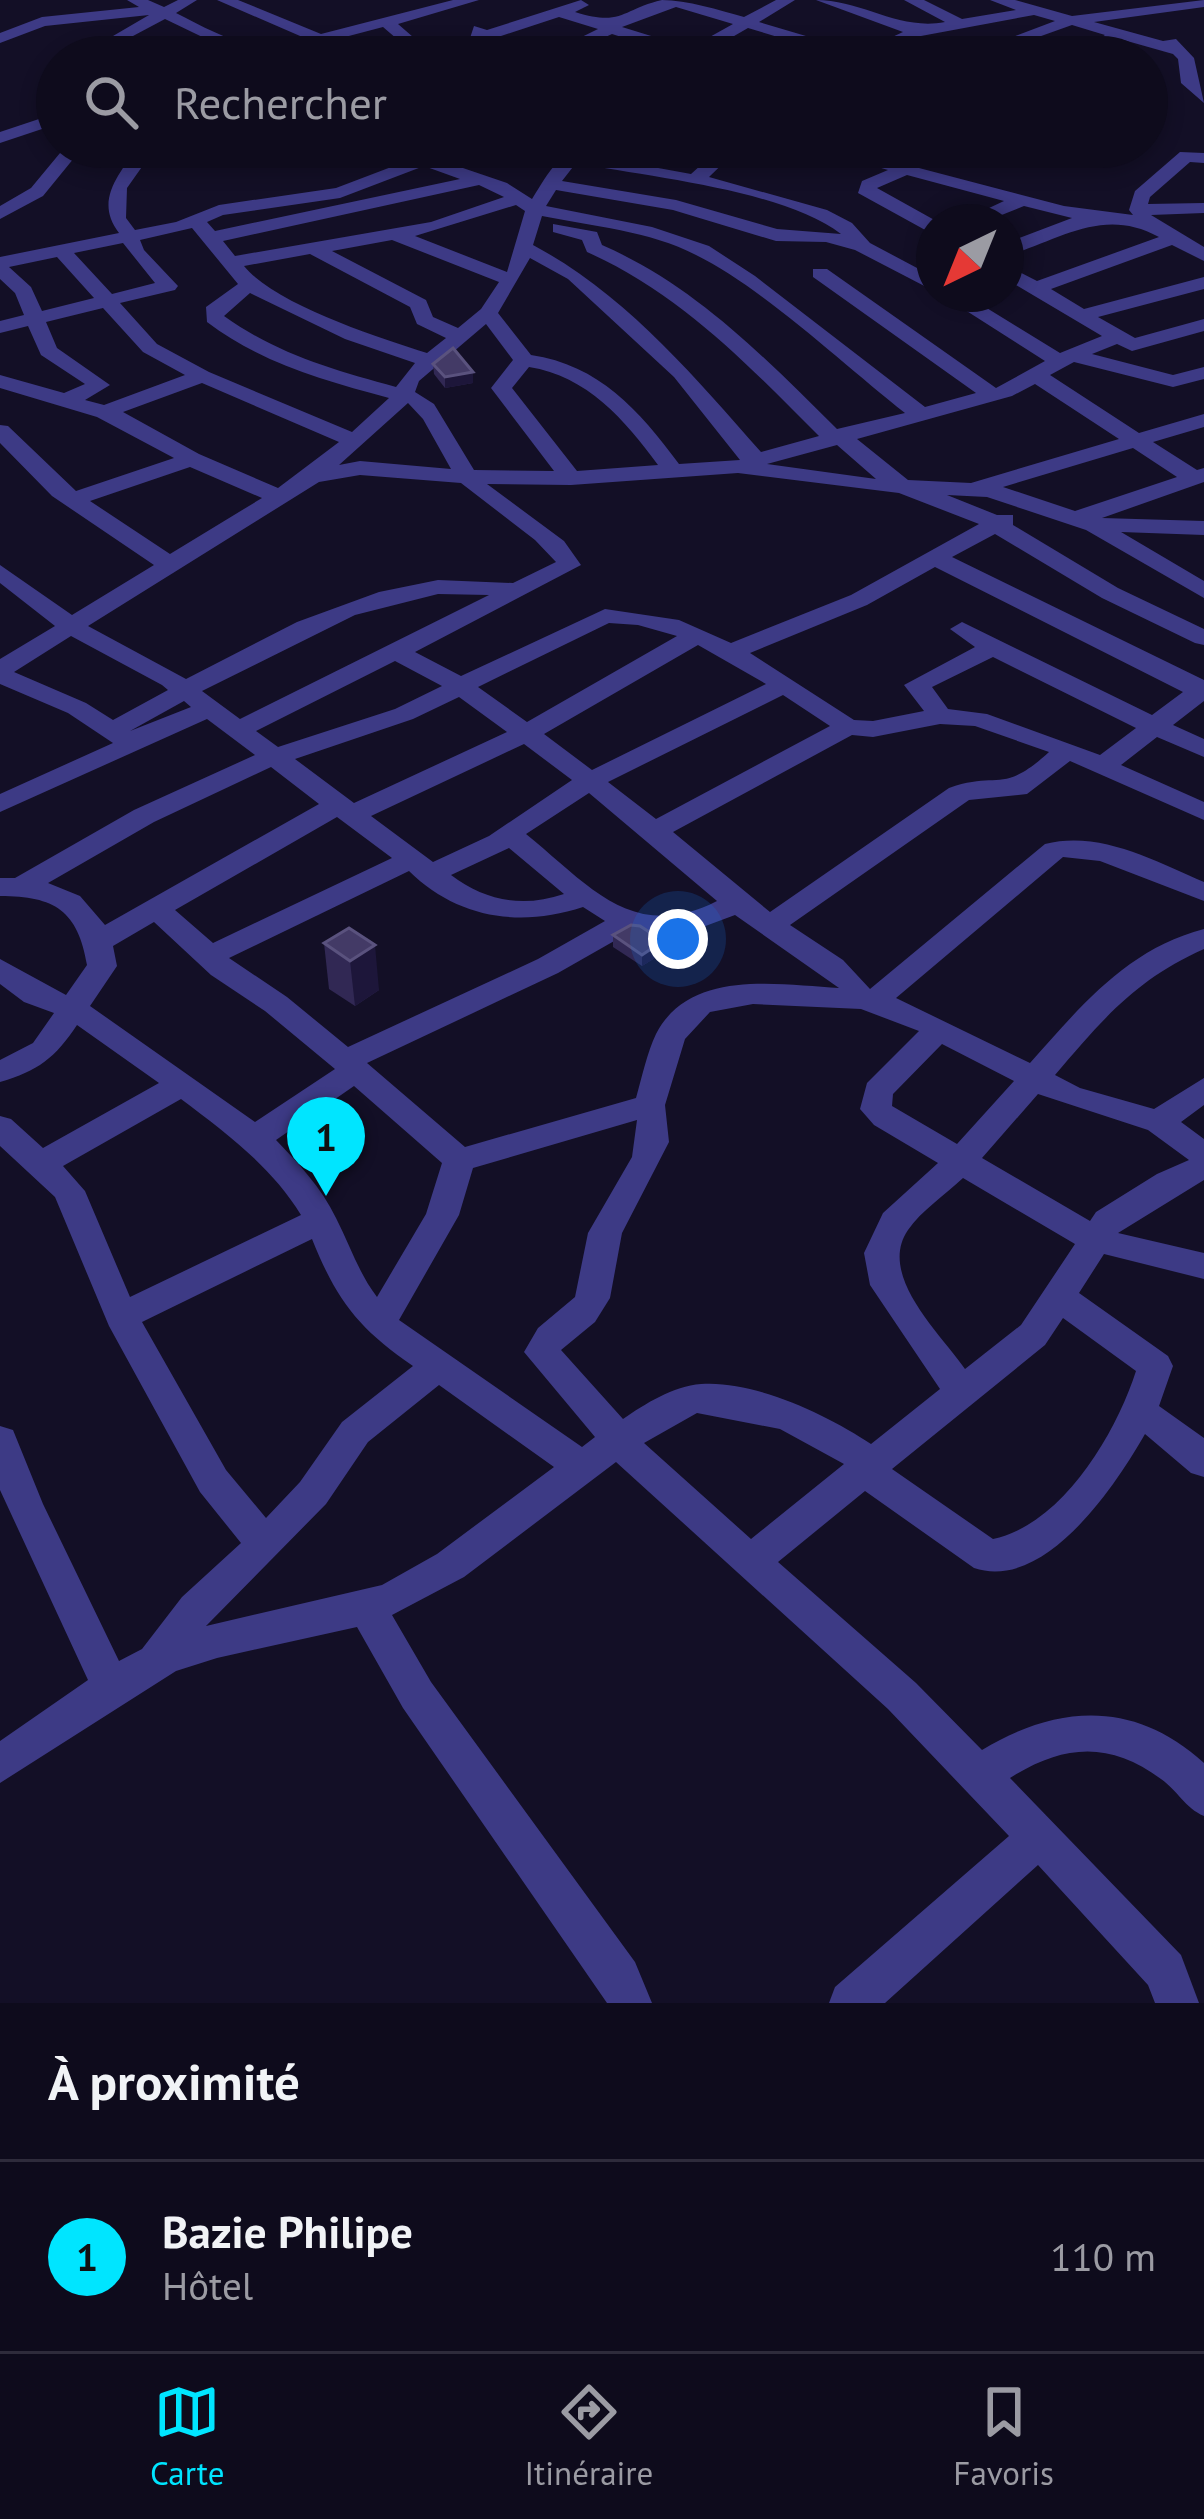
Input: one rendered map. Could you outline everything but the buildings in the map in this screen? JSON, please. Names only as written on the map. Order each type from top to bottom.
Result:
[{"type":"street","points":[[75,0],[114,14]]},
{"type":"street","points":[[135,0],[221,36]]},
{"type":"street","points":[[122,36],[189,0]]},
{"type":"street","points":[[225,0],[313,36]]},
{"type":"street","points":[[397,0],[415,13]]},
{"type":"street","points":[[718,36],[787,0]]},
{"type":"street","points":[[824,0],[917,32]]},
{"type":"street","points":[[913,0],[962,25]]},
{"type":"street","points":[[998,0],[1119,36]]},
{"type":"street","points":[[1079,0],[1108,17],[1116,35]]},
{"type":"street","points":[[598,36],[675,1],[792,36]]},
{"type":"street","points":[[331,36],[466,2],[480,27],[478,36]]},
{"type":"street","points":[[1026,36],[1069,21],[1108,17],[1149,5],[1203,3]]},
{"type":"street","points":[[484,36],[577,4],[607,28],[637,36]]},
{"type":"street","points":[[1149,5],[1165,36]]},
{"type":"street","points":[[908,36],[1036,10]]},
{"type":"street","points":[[0,38],[20,27],[159,12]]},
{"type":"street","points":[[0,21],[20,27]]},
{"type":"street","points":[[386,21],[404,36]]},
{"type":"street","points":[[1168,38],[1191,58],[1184,77],[1204,98]]},
{"type":"street","points":[[0,138],[36,125]]},
{"type":"street","points":[[0,138],[36,136]]},
{"type":"street","points":[[1142,216],[1142,195],[1186,157],[1204,158]]},
{"type":"street","points":[[0,214],[37,192],[57,168]]},
{"type":"street","points":[[0,327],[168,286],[135,252],[117,219],[118,188],[132,168]]},
{"type":"street","points":[[0,266],[181,226],[219,210],[348,191],[417,168]]},
{"type":"street","points":[[448,168],[482,179],[529,209],[590,236],[594,248],[643,268],[903,488],[997,524],[1110,593],[1204,638]]},
{"type":"street","points":[[0,673],[312,476],[403,393],[409,379],[488,313],[511,280],[529,209],[564,168]]},
{"type":"street","points":[[648,168],[735,187],[833,220],[863,248]]},
{"type":"street","points":[[696,179],[708,168]]},
{"type":"street","points":[[903,168],[1093,216],[1204,208]]},
{"type":"street","points":[[907,169],[866,188],[866,193],[916,202],[973,184]]},
{"type":"street","points":[[209,238],[482,179]]},
{"type":"street","points":[[550,184],[676,205],[776,236],[827,236],[863,248],[916,276]]},
{"type":"street","points":[[1013,204],[1026,199]]},
{"type":"street","points":[[230,263],[529,209],[665,236],[702,250],[748,280],[921,415]]},
{"type":"street","points":[[1024,243],[1093,216]]},
{"type":"street","points":[[1142,216],[1204,255]]},
{"type":"street","points":[[195,219],[249,285],[352,335],[430,361]]},
{"type":"street","points":[[396,235],[511,280]]},
{"type":"street","points":[[1036,288],[1178,237],[1204,235]]},
{"type":"street","points":[[523,247],[575,275],[681,373],[746,462],[903,488],[976,488],[1203,421],[1190,396],[1172,381]]},
{"type":"street","points":[[312,248],[419,304],[424,320],[461,337]]},
{"type":"street","points":[[61,250],[150,348],[202,376],[352,440]]},
{"type":"street","points":[[0,266],[25,291],[47,351],[100,386],[67,400]]},
{"type":"street","points":[[820,273],[992,395]]},
{"type":"street","points":[[1024,281],[1140,346],[1204,325]]},
{"type":"street","points":[[1084,315],[1204,283]]},
{"type":"street","points":[[238,730],[569,565],[568,556],[467,477],[424,405],[403,393],[305,369],[248,343],[214,319],[213,311],[221,303],[249,285]]},
{"type":"street","points":[[1166,291],[1204,313]]},
{"type":"street","points":[[982,312],[1065,358],[1172,381],[1204,373]]},
{"type":"street","points":[[488,313],[524,360]]},
{"type":"street","points":[[312,476],[360,468],[467,477],[571,478],[746,462],[992,395],[1118,337]]},
{"type":"street","points":[[524,360],[548,361],[592,380],[673,471]]},
{"type":"street","points":[[524,360],[501,388],[571,478]]},
{"type":"street","points":[[105,412],[202,376]]},
{"type":"street","points":[[1038,377],[1199,477]]},
{"type":"street","points":[[0,381],[105,412],[191,459],[277,496]]},
{"type":"street","points":[[0,431],[60,490],[169,564]]},
{"type":"street","points":[[75,499],[191,459]]},
{"type":"street","points":[[1083,521],[1199,477]]},
{"type":"street","points":[[976,488],[1083,521],[1204,591]]},
{"type":"street","points":[[730,652],[853,602],[1036,506]]},
{"type":"street","points":[[1083,521],[1204,529]]},
{"type":"street","points":[[933,556],[1202,691],[1103,766]]},
{"type":"street","points":[[0,572],[72,627],[152,668],[466,900],[501,912],[563,905],[585,896]]},
{"type":"street","points":[[0,804],[361,606],[430,588],[514,591]]},
{"type":"street","points":[[11,886],[145,816],[276,756],[404,714],[605,616],[625,615],[696,636],[730,652],[848,727],[873,729],[940,716],[978,719],[1067,749],[1204,812]]},
{"type":"street","points":[[962,629],[1153,729],[1204,749]]},
{"type":"street","points":[[96,943],[343,810],[526,733],[696,636]]},
{"type":"street","points":[[940,716],[917,685],[995,647]]},
{"type":"street","points":[[395,651],[461,688],[526,733],[654,831],[736,903],[833,967],[869,1000]]},
{"type":"street","points":[[0,673],[77,708],[121,737]]},
{"type":"street","points":[[208,957],[373,874],[420,868],[509,834],[590,782],[783,685]]},
{"type":"street","points":[[654,831],[848,727]]},
{"type":"street","points":[[769,926],[959,794],[971,788],[1025,785],[1067,749]]},
{"type":"street","points":[[509,834],[625,922],[683,929],[736,903]]},
{"type":"street","points":[[869,1000],[1066,846],[1115,858],[1204,892]]},
{"type":"street","points":[[0,1070],[39,1054],[100,973],[96,943],[81,911],[66,898],[11,886]]},
{"type":"street","points":[[156,910],[459,1160]]},
{"type":"street","points":[[256,1138],[350,1066],[625,922]]},
{"type":"street","points":[[960,1390],[886,1282],[880,1261],[895,1222],[961,1162],[1114,988],[1162,956],[1204,938]]},
{"type":"street","points":[[0,969],[35,995],[72,1009],[256,1138],[299,1184],[321,1220],[346,1283],[379,1324],[585,1469]]},
{"type":"street","points":[[1178,2003],[1165,1971],[1146,1948],[902,1696],[619,1442],[542,1352],[548,1338],[591,1303],[607,1228],[653,1145],[655,1123],[649,1105],[671,1035],[685,1016],[707,1002],[753,994],[869,1000],[939,1029],[1069,1096],[1159,1122],[1204,1155]]},
{"type":"street","points":[[939,1029],[878,1091],[876,1109],[1096,1240],[1204,1267]]},
{"type":"street","points":[[43,1163],[183,1084]]},
{"type":"street","points":[[1159,1122],[1204,1089]]},
{"type":"street","points":[[459,1160],[649,1105]]},
{"type":"street","points":[[0,1127],[43,1163],[78,1207],[121,1317],[213,1481],[265,1545]]},
{"type":"street","points":[[379,1324],[442,1215],[459,1160]]},
{"type":"street","points":[[749,1563],[1033,1335],[1108,1221],[1204,1167]]},
{"type":"street","points":[[121,1317],[321,1220]]},
{"type":"street","points":[[0,1764],[156,1663],[220,1639],[368,1610],[422,1584],[485,1544],[619,1442],[676,1405],[698,1399],[807,1420],[985,1555],[1002,1556],[1069,1513],[1108,1467],[1140,1412],[1155,1366],[1060,1298]]},
{"type":"street","points":[[156,1663],[196,1609],[313,1493],[356,1432],[438,1366]]},
{"type":"street","points":[[1140,1412],[1184,1441],[1204,1462]]},
{"type":"street","points":[[0,1441],[24,1504],[112,1689]]},
{"type":"street","points":[[368,1610],[403,1673],[619,1978],[630,2003]]},
{"type":"street","points":[[977,1775],[1043,1739],[1061,1733],[1094,1733],[1176,1766],[1204,1796]]},
{"type":"street","points":[[874,1995],[1039,1837]]},
{"type":"place","name":"Bazie Philipe","points":[[326,1196]]}]
